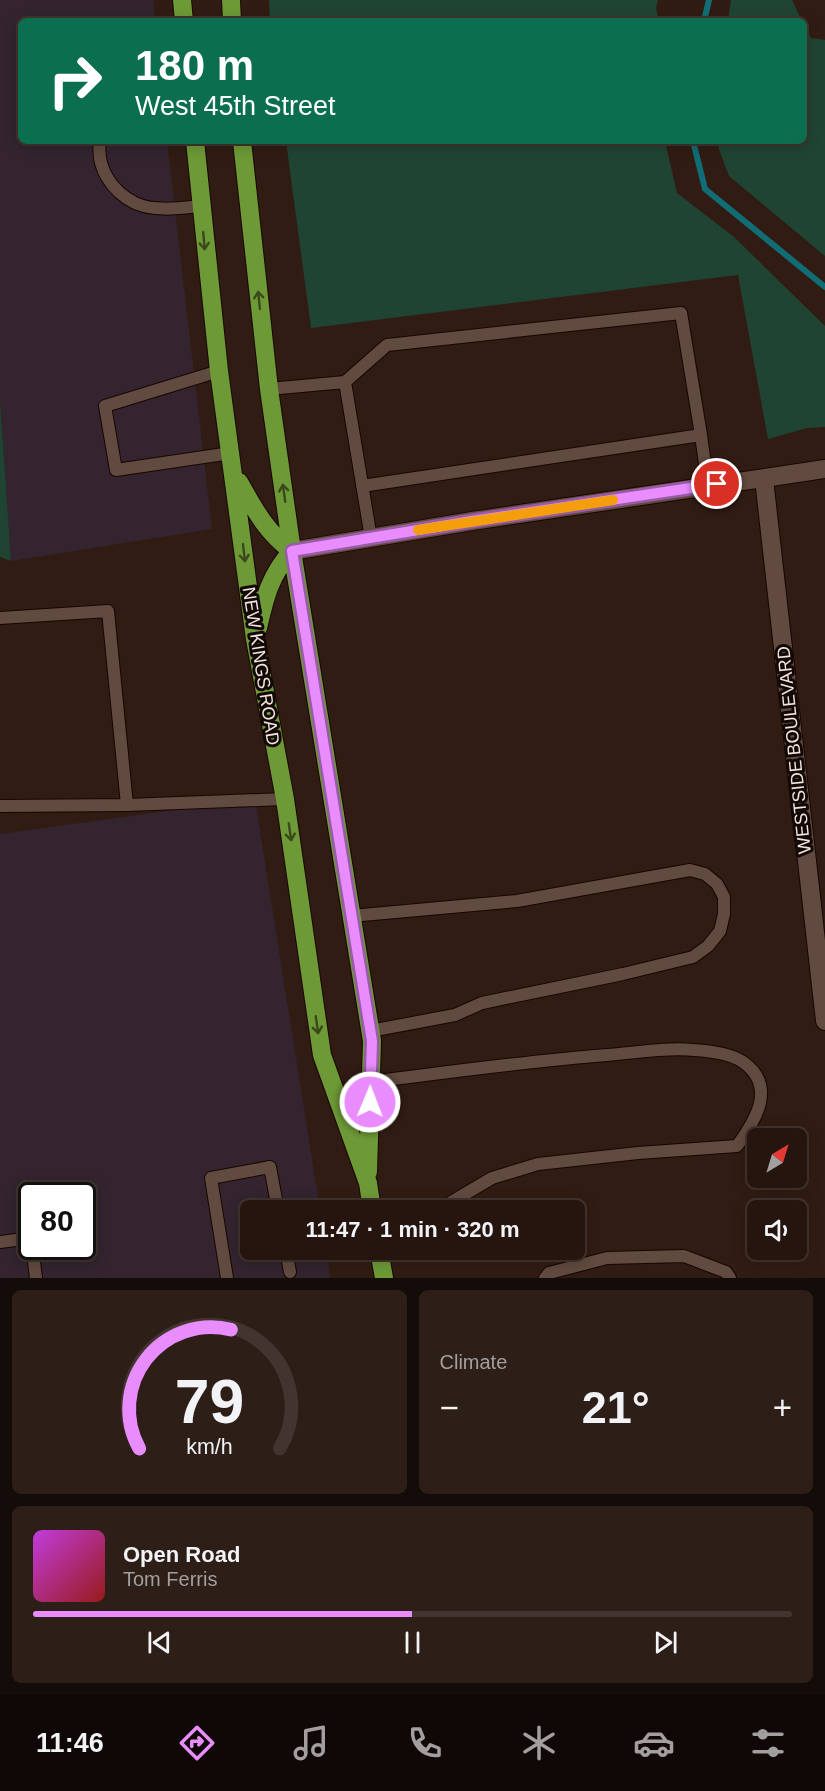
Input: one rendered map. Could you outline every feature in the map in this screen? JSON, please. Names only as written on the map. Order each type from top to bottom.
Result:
[{"type":"highway","points":[[182,0],[184,18]]},
{"type":"highway","points":[[231,0],[232,18]]},
{"type":"highway","name":"NEW KINGS ROAD","points":[[195,144],[219,371],[255,639],[285,800],[322,1055],[368,1183]]},
{"type":"highway","name":"NEW KINGS ROAD","points":[[242,144],[269,389],[292,551],[372,1041],[368,1183],[371,1200]]},
{"type":"highway","points":[[234,474],[262,523],[276,540],[292,551],[279,566],[266,594],[255,639]]},
{"type":"highway","points":[[381,1260],[384,1278]]},
{"type":"street","points":[[292,551],[825,469]]},
{"type":"street","name":"WESTSIDE BOULEVARD","points":[[764,479],[825,1021]]},
{"type":"lane","points":[[99,144],[98,151],[101,165],[108,181],[136,203],[165,208],[201,207]]},
{"type":"lane","points":[[269,389],[345,382],[387,345],[681,313],[708,486]]},
{"type":"lane","points":[[219,371],[105,405],[116,470],[231,453]]},
{"type":"lane","points":[[345,382],[371,538]]},
{"type":"lane","points":[[362,486],[701,435]]},
{"type":"lane","points":[[0,618],[108,611],[127,805]]},
{"type":"lane","points":[[0,806],[285,800]]},
{"type":"lane","points":[[351,916],[517,901],[690,870],[705,874],[717,884],[724,897],[724,914],[720,931],[708,946],[693,957],[482,1003],[455,1015],[370,1031]]},
{"type":"lane","points":[[370,1082],[547,1059],[693,1049],[727,1055],[741,1061],[750,1069],[760,1085],[761,1101],[757,1114],[737,1146],[638,1152],[538,1164],[492,1178],[455,1200]]},
{"type":"lane","points":[[227,1278],[211,1178],[270,1167],[276,1200]]},
{"type":"lane","points":[[0,1242],[18,1240]]},
{"type":"lane","points":[[546,1278],[549,1273],[607,1258],[684,1256],[726,1272],[730,1278]]},
{"type":"lane","points":[[34,1260],[36,1278]]},
{"type":"lane","points":[[288,1260],[290,1272]]},
{"type":"shaded area","points":[[0,0],[153,0],[155,18],[18,18],[18,144],[167,144],[212,529],[11,561],[0,399]]},
{"type":"shaded area","points":[[255,799],[318,1200],[240,1200],[240,1260],[327,1260],[330,1278],[0,1278],[0,834]]},
{"type":"green space","points":[[269,0],[658,0],[656,8],[658,18],[270,18]]},
{"type":"green space","points":[[731,0],[792,0],[801,18],[728,18]]},
{"type":"green space","points":[[807,30],[811,38],[825,40],[825,256],[729,176],[717,144],[807,144]]},
{"type":"green space","points":[[286,144],[666,144],[677,193],[734,237],[825,326],[825,427],[807,428],[768,439],[738,275],[311,328]]},
{"type":"green space","points":[[0,399],[11,561],[0,557]]},
{"type":"waterway","points":[[705,18],[709,0]]},
{"type":"waterway","points":[[694,144],[705,189],[825,287]]},
{"type":"slow traffic","points":[[418,530],[613,500]]},
{"type":"route","points":[[370,1102],[372,1041],[292,551],[717,484]]}]
